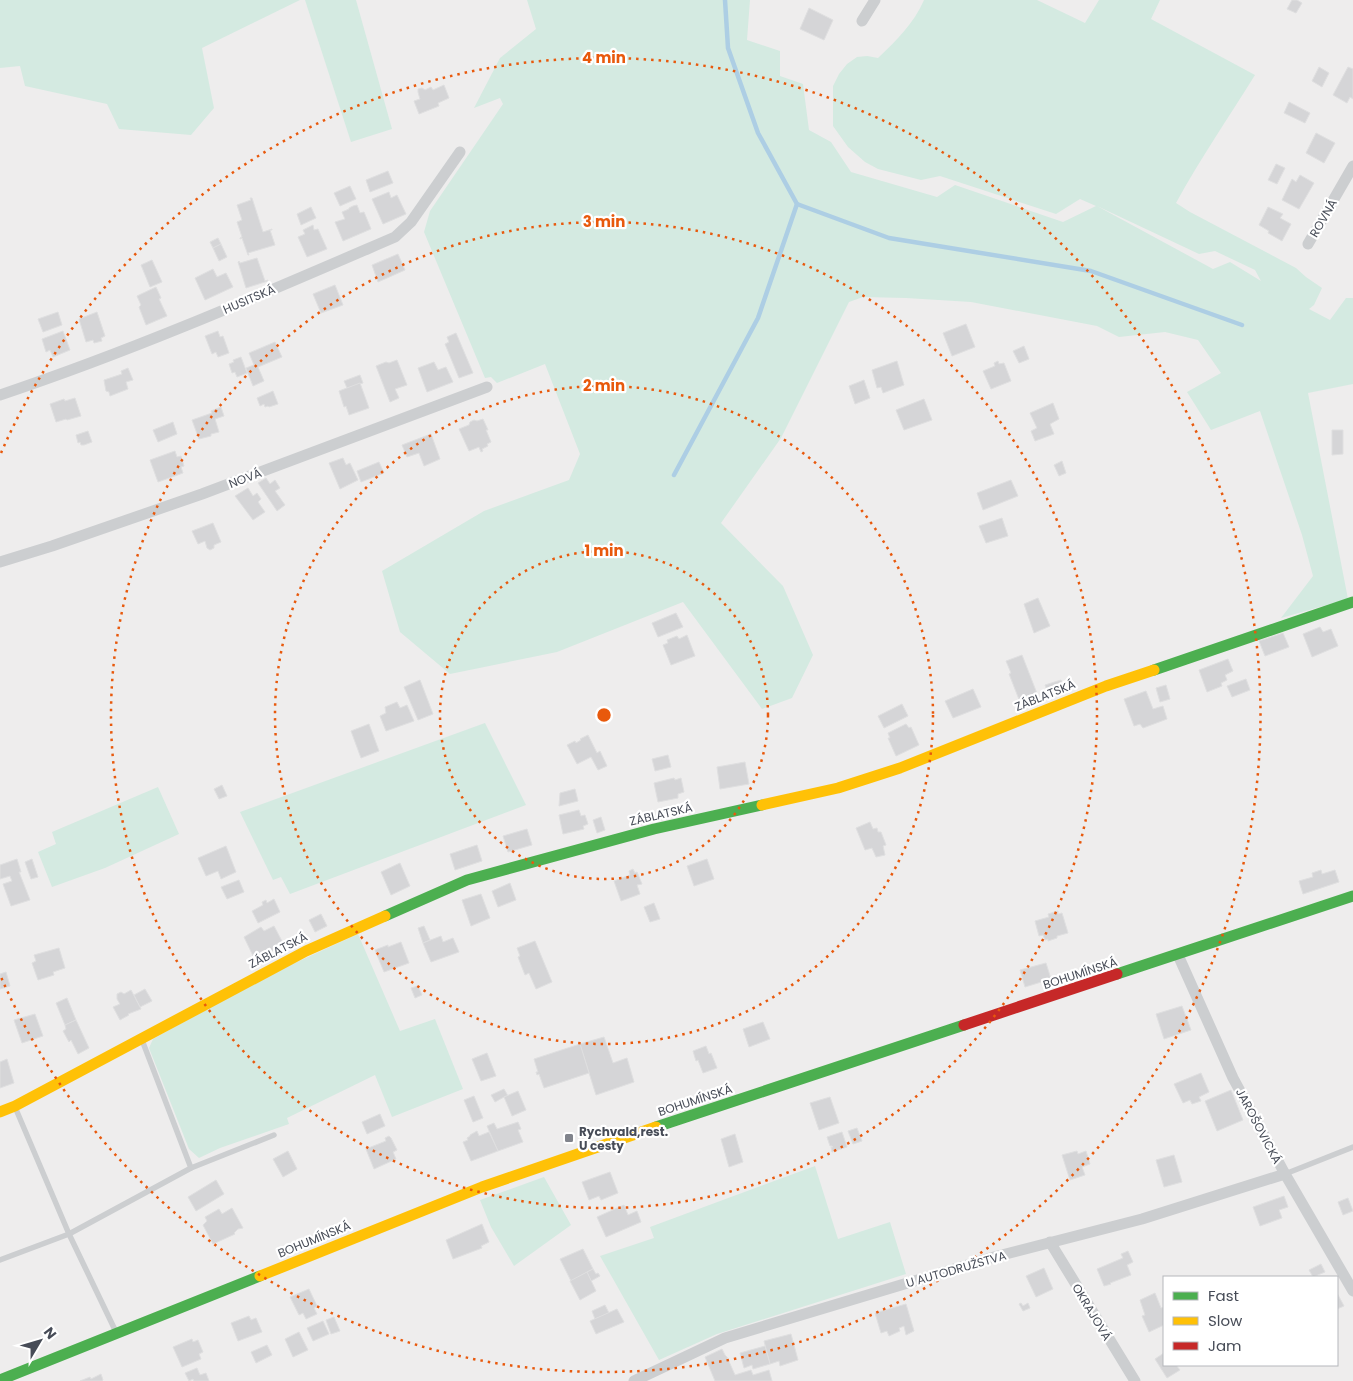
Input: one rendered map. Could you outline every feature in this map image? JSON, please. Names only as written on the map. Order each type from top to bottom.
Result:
[{"type":"street","points":[[862,21],[876,0]]},
{"type":"street","name":"HUSITSKÁ","points":[[0,394],[62,374],[216,314],[395,237],[412,222],[460,152]]},
{"type":"street","name":"ROVNÁ","points":[[1308,244],[1353,166]]},
{"type":"street","name":"NOVÁ","points":[[0,562],[202,494],[487,387]]},
{"type":"street","name":"ZÁBLATSKÁ","points":[[0,1112],[15,1106],[306,951],[467,880],[654,829],[838,788],[900,768],[1106,686],[1353,602]]},
{"type":"street","name":"BOHUMÍNSKÁ","points":[[0,1380],[482,1187],[1353,896]]},
{"type":"street","name":"JAROŠOVICKÁ","points":[[1178,955],[1233,1078],[1285,1174],[1353,1290]]},
{"type":"street","name":"U AUTODRUŽSTVA","points":[[634,1381],[725,1338],[994,1257],[1142,1219],[1285,1174]]},
{"type":"street","name":"OKRAJOVÁ","points":[[1050,1242],[1135,1381]]},
{"type":"lane","points":[[142,1038],[191,1168]]},
{"type":"lane","points":[[15,1106],[69,1234],[117,1334]]},
{"type":"lane","points":[[0,1260],[69,1234],[191,1168],[274,1135]]},
{"type":"lane","points":[[1285,1174],[1353,1147]]},
{"type":"green space","points":[[0,0],[300,0],[202,48],[214,108],[191,135],[119,129],[107,104],[25,86],[20,66],[0,68]]},
{"type":"green space","points":[[305,0],[356,0],[392,129],[351,142]]},
{"type":"green space","points":[[527,0],[750,0],[747,40],[780,51],[780,76],[803,84],[809,130],[831,142],[851,172],[937,197],[955,185],[1063,222],[1096,206],[1080,199],[1056,214],[940,176],[921,180],[878,169],[865,162],[848,147],[833,126],[833,86],[847,64],[857,57],[878,58],[910,24],[924,0],[1037,0],[1085,23],[1099,0],[1160,0],[1151,19],[1255,75],[1176,203],[1296,268],[1322,288],[1314,305],[1309,309],[1330,320],[1346,298],[1353,298],[1353,384],[1308,393],[1348,599],[1281,618],[1313,576],[1302,535],[1260,411],[1211,430],[1187,392],[1221,373],[1198,340],[1165,332],[1119,337],[1097,326],[971,302],[863,297],[849,302],[781,438],[721,523],[783,586],[813,655],[792,698],[762,709],[683,602],[557,652],[450,674],[400,632],[382,571],[484,511],[569,480],[580,454],[545,364],[497,383],[491,377],[485,378],[424,232],[430,211],[503,104],[500,98],[474,108],[500,58],[536,29]],"holes":[[[1097,206],[1199,254],[1215,251],[1255,270],[1261,281],[1230,262],[1213,269]]]},
{"type":"green space","points":[[485,723],[526,805],[290,894],[281,877],[273,880],[240,812]]},
{"type":"green space","points":[[158,787],[179,834],[105,868],[52,887],[38,852],[56,844],[52,832]]},
{"type":"green space","points":[[358,934],[400,1031],[435,1019],[463,1089],[392,1117],[375,1075],[287,1118],[289,1124],[220,1148],[199,1158],[189,1149],[149,1048],[153,1039],[273,973]]},
{"type":"green space","points":[[815,1166],[838,1239],[890,1222],[906,1274],[717,1334],[659,1360],[600,1256],[654,1238],[650,1227]]},
{"type":"green space","points":[[544,1177],[571,1225],[514,1266],[491,1227],[480,1200]]},
{"type":"building","points":[[1292,0],[1302,3],[1296,13],[1287,9]]},
{"type":"building","points":[[809,8],[833,20],[824,40],[800,29]]},
{"type":"building","points":[[1319,67],[1329,73],[1322,87],[1312,81]]},
{"type":"building","points":[[1348,67],[1353,69],[1353,99],[1350,97],[1347,103],[1333,95]]},
{"type":"building","points":[[444,85],[449,98],[438,103],[439,106],[419,114],[414,101],[420,99],[418,89],[422,88],[425,90],[431,87],[433,90]]},
{"type":"building","points":[[1289,102],[1310,113],[1305,123],[1284,113]]},
{"type":"building","points":[[1316,133],[1335,143],[1324,163],[1306,153]]},
{"type":"building","points":[[1276,164],[1285,168],[1277,184],[1268,180]]},
{"type":"building","points":[[388,171],[393,183],[370,192],[366,180]]},
{"type":"building","points":[[1300,175],[1314,183],[1299,209],[1282,200],[1292,179],[1296,182]]},
{"type":"building","points":[[350,186],[356,199],[340,206],[334,193]]},
{"type":"building","points":[[389,192],[391,198],[397,195],[406,214],[383,224],[372,199]]},
{"type":"building","points":[[250,198],[252,198],[263,232],[272,229],[270,230],[275,245],[248,253],[248,255],[242,238],[240,239],[242,237],[237,222],[242,220],[237,205],[251,200]]},
{"type":"building","points":[[357,205],[360,213],[364,212],[371,229],[343,241],[335,222],[345,219],[342,212]]},
{"type":"building","points":[[311,207],[316,218],[301,225],[297,214]]},
{"type":"building","points":[[1268,207],[1283,214],[1280,218],[1291,224],[1282,241],[1259,225]]},
{"type":"building","points":[[313,225],[314,230],[318,229],[327,249],[307,257],[298,237],[305,234],[303,230]]},
{"type":"building","points":[[218,238],[221,244],[213,248],[210,242]]},
{"type":"building","points":[[221,244],[227,257],[219,261],[213,248]]},
{"type":"building","points":[[398,254],[405,270],[378,282],[372,265]]},
{"type":"building","points":[[257,258],[265,281],[268,281],[246,288],[238,262]]},
{"type":"building","points":[[152,260],[162,282],[150,287],[141,265]]},
{"type":"building","points":[[213,269],[217,277],[226,273],[233,287],[205,300],[195,278]]},
{"type":"building","points":[[335,285],[343,305],[321,313],[313,294]]},
{"type":"building","points":[[156,287],[167,316],[146,325],[137,296]]},
{"type":"building","points":[[58,312],[62,325],[43,332],[38,319]]},
{"type":"building","points":[[97,312],[105,336],[101,338],[102,341],[94,343],[93,340],[86,342],[79,319]]},
{"type":"building","points":[[966,324],[975,347],[952,356],[943,333]]},
{"type":"building","points":[[63,331],[70,350],[53,357],[50,350],[46,352],[42,339]]},
{"type":"building","points":[[218,331],[220,337],[223,336],[229,353],[218,357],[216,352],[212,354],[205,336]]},
{"type":"building","points":[[456,333],[473,373],[459,378],[445,344],[449,342],[447,337]]},
{"type":"building","points":[[275,342],[282,357],[258,367],[264,381],[253,386],[246,368],[254,365],[249,353]]},
{"type":"building","points":[[1024,346],[1029,359],[1019,363],[1013,351]]},
{"type":"building","points":[[241,357],[247,373],[237,377],[235,372],[232,373],[229,364]]},
{"type":"building","points":[[397,360],[407,385],[395,389],[399,398],[390,402],[376,366]]},
{"type":"building","points":[[897,361],[904,385],[883,393],[881,387],[877,388],[872,370]]},
{"type":"building","points":[[998,361],[999,364],[1004,363],[1011,381],[991,389],[983,371],[995,366],[994,363]]},
{"type":"building","points":[[434,362],[438,370],[446,367],[453,382],[427,392],[418,368]]},
{"type":"building","points":[[128,368],[133,380],[126,382],[128,389],[110,396],[109,392],[106,391],[104,380],[122,374],[121,371]]},
{"type":"building","points":[[360,375],[363,383],[347,388],[344,381]]},
{"type":"building","points":[[864,380],[870,398],[855,404],[849,386]]},
{"type":"building","points":[[360,383],[369,408],[349,415],[346,406],[344,407],[339,391]]},
{"type":"building","points":[[273,391],[278,404],[269,407],[265,407],[264,404],[260,406],[257,398]]},
{"type":"building","points":[[75,398],[81,416],[56,422],[50,404],[64,399],[65,401]]},
{"type":"building","points":[[924,399],[932,420],[904,430],[896,410]]},
{"type":"building","points":[[1053,403],[1059,419],[1050,424],[1054,434],[1035,441],[1031,431],[1037,428],[1030,413]]},
{"type":"building","points":[[221,407],[224,416],[215,419],[219,432],[199,439],[192,420],[212,413],[211,411]]},
{"type":"building","points":[[483,419],[491,442],[481,452],[479,447],[469,451],[459,429],[469,425],[474,420]]},
{"type":"building","points":[[173,422],[177,434],[158,442],[153,430]]},
{"type":"building","points":[[1332,430],[1343,430],[1343,454],[1332,455]]},
{"type":"building","points":[[88,431],[92,442],[81,445],[80,442],[78,443],[76,435]]},
{"type":"building","points":[[431,434],[440,459],[424,466],[419,453],[407,457],[402,445]]},
{"type":"building","points":[[175,451],[177,457],[181,456],[184,466],[181,467],[183,473],[158,482],[150,460]]},
{"type":"building","points":[[343,458],[346,465],[350,463],[358,480],[340,489],[329,463]]},
{"type":"building","points":[[1062,461],[1066,473],[1059,476],[1054,465]]},
{"type":"building","points":[[379,462],[384,473],[361,482],[357,471]]},
{"type":"building","points":[[266,478],[270,484],[275,480],[280,488],[275,491],[285,505],[277,511],[258,483]]},
{"type":"building","points":[[1011,480],[1018,496],[983,510],[977,493]]},
{"type":"building","points":[[248,488],[253,496],[257,493],[261,499],[258,502],[265,512],[253,520],[235,496]]},
{"type":"building","points":[[1002,518],[1008,536],[986,543],[979,526]]},
{"type":"building","points":[[213,523],[221,542],[214,545],[214,548],[210,550],[207,548],[205,541],[198,544],[192,531]]},
{"type":"building","points":[[1038,598],[1050,626],[1034,633],[1024,604]]},
{"type":"building","points":[[676,613],[683,627],[658,637],[652,623]]},
{"type":"building","points":[[1320,627],[1323,632],[1331,629],[1338,646],[1312,657],[1303,634]]},
{"type":"building","points":[[1283,633],[1289,647],[1265,656],[1259,641]]},
{"type":"building","points":[[687,635],[695,656],[671,665],[663,645],[668,643],[667,640],[677,636],[679,639]]},
{"type":"building","points":[[1022,655],[1038,696],[1020,702],[1006,661]]},
{"type":"building","points":[[1228,659],[1233,671],[1225,675],[1227,680],[1221,683],[1222,686],[1207,692],[1199,670]]},
{"type":"building","points":[[1246,679],[1250,690],[1232,697],[1227,686]]},
{"type":"building","points":[[420,680],[433,714],[418,720],[404,687]]},
{"type":"building","points":[[1061,680],[1066,692],[1049,697],[1045,685]]},
{"type":"building","points":[[1166,685],[1170,699],[1160,702],[1156,688]]},
{"type":"building","points":[[973,689],[981,707],[953,718],[945,701]]},
{"type":"building","points":[[1146,691],[1153,709],[1163,706],[1167,719],[1143,728],[1140,724],[1134,726],[1124,699]]},
{"type":"building","points":[[397,702],[400,708],[407,705],[414,721],[386,731],[380,716],[386,713],[385,707]]},
{"type":"building","points":[[902,704],[908,716],[884,728],[878,716]]},
{"type":"building","points":[[369,724],[379,751],[361,758],[351,731]]},
{"type":"building","points":[[906,724],[909,728],[911,727],[919,745],[896,756],[888,738],[890,738],[888,733]]},
{"type":"building","points":[[588,735],[597,753],[600,751],[607,766],[598,770],[591,757],[577,764],[567,745],[575,741],[576,743]]},
{"type":"building","points":[[668,755],[671,767],[655,771],[652,759]]},
{"type":"building","points":[[745,762],[749,784],[720,789],[717,767]]},
{"type":"building","points":[[674,778],[675,780],[681,778],[684,792],[678,794],[678,798],[658,802],[654,783]]},
{"type":"building","points":[[222,785],[227,796],[219,799],[214,789]]},
{"type":"building","points":[[575,789],[578,801],[559,806],[560,793]]},
{"type":"building","points":[[579,810],[581,816],[585,815],[588,824],[583,826],[584,829],[563,834],[559,815]]},
{"type":"building","points":[[601,817],[605,830],[597,833],[593,820]]},
{"type":"building","points":[[870,822],[873,829],[877,828],[878,832],[881,832],[886,845],[883,846],[885,855],[876,857],[872,848],[865,850],[856,828]]},
{"type":"building","points":[[527,829],[532,845],[508,852],[503,836]]},
{"type":"building","points":[[477,845],[482,861],[455,870],[450,854]]},
{"type":"building","points":[[226,846],[236,872],[221,879],[218,871],[206,876],[198,858]]},
{"type":"building","points":[[17,859],[21,872],[19,872],[30,900],[11,906],[3,884],[12,881],[10,876],[0,879],[0,865]]},
{"type":"building","points":[[32,859],[38,877],[31,879],[25,862]]},
{"type":"building","points":[[707,859],[714,879],[694,886],[687,866]]},
{"type":"building","points":[[400,863],[410,886],[391,895],[381,872]]},
{"type":"building","points":[[633,869],[635,873],[637,872],[642,884],[637,885],[640,894],[621,901],[614,881],[630,875],[629,871]]},
{"type":"building","points":[[1321,870],[1322,874],[1335,870],[1339,882],[1303,894],[1299,881],[1313,877],[1312,873]]},
{"type":"building","points":[[239,880],[244,892],[227,899],[221,887]]},
{"type":"building","points":[[510,883],[516,900],[498,907],[492,891]]},
{"type":"building","points":[[481,894],[490,918],[471,926],[462,900]]},
{"type":"building","points":[[274,899],[280,912],[258,923],[252,911],[263,905],[262,902],[266,900],[267,903]]},
{"type":"building","points":[[654,903],[660,919],[650,922],[644,907]]},
{"type":"building","points":[[1058,911],[1058,914],[1062,913],[1068,933],[1048,941],[1048,939],[1045,940],[1043,935],[1039,936],[1035,921],[1049,917],[1048,914]]},
{"type":"building","points":[[321,914],[327,926],[315,932],[309,920]]},
{"type":"building","points":[[274,926],[284,945],[255,960],[244,937],[261,927],[264,931]]},
{"type":"building","points":[[424,926],[430,940],[423,943],[418,928]]},
{"type":"building","points":[[441,936],[443,942],[453,938],[459,952],[431,962],[423,943]]},
{"type":"building","points":[[535,941],[552,982],[536,989],[529,973],[525,975],[518,957],[520,956],[517,948]]},
{"type":"building","points":[[401,942],[409,963],[384,972],[375,950]]},
{"type":"building","points":[[59,948],[65,968],[53,972],[54,975],[38,980],[32,963],[36,961],[34,955]]},
{"type":"building","points":[[1046,963],[1051,979],[1025,987],[1020,970]]},
{"type":"building","points":[[6,972],[10,986],[0,989],[0,974]]},
{"type":"building","points":[[418,986],[422,995],[415,998],[411,988]]},
{"type":"building","points":[[145,989],[152,1001],[140,1007],[134,995]]},
{"type":"building","points":[[131,990],[141,1009],[128,1014],[120,1020],[113,1007],[120,1004],[117,994],[121,992],[124,994]]},
{"type":"building","points":[[67,998],[76,1020],[65,1025],[56,1003]]},
{"type":"building","points":[[1182,1006],[1191,1030],[1164,1039],[1156,1014]]},
{"type":"building","points":[[35,1014],[43,1036],[22,1043],[14,1020]]},
{"type":"building","points":[[76,1020],[89,1048],[78,1054],[71,1040],[69,1042],[63,1031],[66,1029],[65,1025]]},
{"type":"building","points":[[763,1022],[770,1039],[749,1047],[743,1029]]},
{"type":"building","points":[[604,1037],[613,1063],[627,1058],[634,1082],[596,1095],[580,1044]]},
{"type":"building","points":[[580,1044],[589,1073],[544,1088],[539,1074],[537,1075],[536,1072],[538,1072],[534,1059]]},
{"type":"building","points":[[706,1046],[717,1068],[703,1073],[693,1051]]},
{"type":"building","points":[[487,1053],[496,1076],[481,1081],[472,1059]]},
{"type":"building","points":[[7,1059],[14,1083],[0,1088],[0,1062]]},
{"type":"building","points":[[1201,1073],[1209,1092],[1199,1097],[1201,1101],[1192,1104],[1190,1100],[1183,1103],[1174,1084]]},
{"type":"building","points":[[504,1089],[508,1096],[495,1102],[491,1095]]},
{"type":"building","points":[[1231,1090],[1243,1120],[1217,1131],[1205,1101]]},
{"type":"building","points":[[518,1091],[526,1110],[512,1116],[504,1097]]},
{"type":"building","points":[[474,1096],[483,1118],[473,1122],[464,1100]]},
{"type":"building","points":[[830,1097],[839,1123],[819,1130],[810,1103]]},
{"type":"building","points":[[380,1114],[385,1126],[367,1134],[362,1122]]},
{"type":"building","points":[[518,1122],[521,1129],[518,1130],[523,1142],[498,1151],[487,1126],[494,1123],[497,1129]]},
{"type":"building","points":[[857,1128],[862,1141],[853,1144],[848,1131]]},
{"type":"building","points":[[477,1131],[479,1136],[489,1132],[498,1151],[471,1161],[463,1142],[468,1140],[467,1138],[470,1135]]},
{"type":"building","points":[[842,1132],[847,1147],[832,1152],[831,1147],[833,1147],[830,1146],[827,1137]]},
{"type":"building","points":[[735,1134],[743,1162],[729,1167],[721,1139]]},
{"type":"building","points":[[389,1136],[397,1150],[393,1152],[396,1159],[374,1169],[366,1149],[386,1141],[385,1138]]},
{"type":"building","points":[[288,1151],[297,1169],[283,1177],[273,1159]]},
{"type":"building","points":[[1077,1151],[1078,1154],[1086,1151],[1090,1164],[1082,1167],[1085,1175],[1070,1180],[1062,1155]]},
{"type":"building","points":[[1174,1155],[1182,1182],[1164,1187],[1156,1160]]},
{"type":"building","points":[[610,1172],[618,1193],[601,1200],[599,1196],[589,1200],[582,1182]]},
{"type":"building","points":[[216,1180],[224,1194],[196,1211],[188,1197]]},
{"type":"building","points":[[1284,1196],[1288,1207],[1279,1210],[1282,1218],[1260,1226],[1253,1207]]},
{"type":"building","points":[[1348,1198],[1353,1211],[1343,1215],[1338,1202]]},
{"type":"building","points":[[624,1205],[628,1215],[637,1211],[641,1222],[606,1237],[597,1217]]},
{"type":"building","points":[[232,1208],[243,1228],[238,1229],[235,1234],[213,1244],[203,1225],[207,1221],[205,1217],[219,1209],[222,1214]]},
{"type":"building","points":[[482,1224],[489,1242],[481,1246],[482,1248],[453,1259],[446,1240]]},
{"type":"building","points":[[583,1249],[593,1269],[571,1281],[560,1259]]},
{"type":"building","points":[[1128,1251],[1133,1262],[1127,1265],[1131,1275],[1104,1286],[1097,1269],[1123,1258],[1121,1254]]},
{"type":"building","points":[[1321,1264],[1325,1272],[1312,1276],[1309,1270]]},
{"type":"building","points":[[1044,1268],[1053,1289],[1036,1297],[1026,1276]]},
{"type":"building","points":[[593,1269],[600,1276],[591,1281],[587,1272]]},
{"type":"building","points":[[587,1272],[596,1291],[580,1300],[570,1281]]},
{"type":"building","points":[[309,1289],[317,1306],[314,1308],[317,1314],[306,1319],[303,1313],[299,1315],[290,1297]]},
{"type":"building","points":[[1155,1293],[1161,1308],[1163,1307],[1163,1325],[1149,1332],[1142,1316],[1145,1315],[1140,1300]]},
{"type":"building","points":[[1338,1295],[1344,1306],[1338,1309]]},
{"type":"building","points":[[1021,1303],[1023,1306],[1028,1303],[1030,1308],[1023,1311],[1019,1304]]},
{"type":"building","points":[[906,1304],[914,1331],[906,1335],[904,1326],[899,1328],[900,1331],[889,1336],[887,1331],[881,1333],[875,1313]]},
{"type":"building","points":[[605,1305],[609,1313],[595,1319],[592,1311]]},
{"type":"building","points":[[617,1309],[624,1322],[596,1334],[590,1321]]},
{"type":"building","points":[[249,1316],[251,1320],[256,1318],[262,1332],[238,1341],[231,1323]]},
{"type":"building","points":[[334,1317],[340,1331],[331,1334],[326,1320]]},
{"type":"building","points":[[323,1321],[329,1334],[313,1341],[307,1328]]},
{"type":"building","points":[[299,1332],[308,1350],[293,1357],[285,1339]]},
{"type":"building","points":[[791,1334],[798,1360],[780,1366],[779,1361],[770,1364],[764,1341]]},
{"type":"building","points":[[192,1339],[193,1342],[198,1340],[203,1352],[199,1354],[201,1359],[182,1367],[173,1347]]},
{"type":"building","points":[[267,1345],[272,1355],[256,1363],[251,1352]]},
{"type":"building","points":[[765,1346],[770,1364],[753,1369],[752,1365],[744,1368],[740,1353]]},
{"type":"building","points":[[722,1349],[735,1375],[751,1370],[753,1375],[769,1370],[772,1381],[715,1381],[705,1357]]},
{"type":"building","points":[[1163,1354],[1163,1366],[1177,1366],[1180,1370],[1167,1378],[1155,1359]]},
{"type":"building","points":[[197,1368],[200,1375],[206,1373],[209,1381],[194,1381],[193,1379],[189,1381],[185,1373]]},
{"type":"building","points":[[101,1374],[102,1381],[80,1381],[90,1377],[91,1379]]},
{"type":"waterway","points":[[725,0],[728,48],[758,133],[797,204],[889,238],[1091,271],[1242,325]]},
{"type":"waterway","points":[[674,475],[758,318],[797,204]]},
{"type":"traffic: fast","points":[[1154,670],[1353,602]]},
{"type":"traffic: fast","points":[[385,916],[467,880],[654,829],[762,805]]},
{"type":"traffic: fast","points":[[1117,974],[1353,896]]},
{"type":"traffic: fast","points":[[656,1127],[964,1025]]},
{"type":"traffic: fast","points":[[0,1380],[260,1276]]},
{"type":"traffic: slow","points":[[762,805],[838,788],[900,768],[1106,686],[1154,670]]},
{"type":"traffic: slow","points":[[0,1112],[15,1106],[306,951],[385,916]]},
{"type":"traffic: slow","points":[[260,1276],[482,1187],[656,1127]]},
{"type":"traffic: jam","points":[[964,1025],[1117,974]]},
{"type":"place","name":"Rychvald,rest. U cesty","points":[[569,1138]]}]
